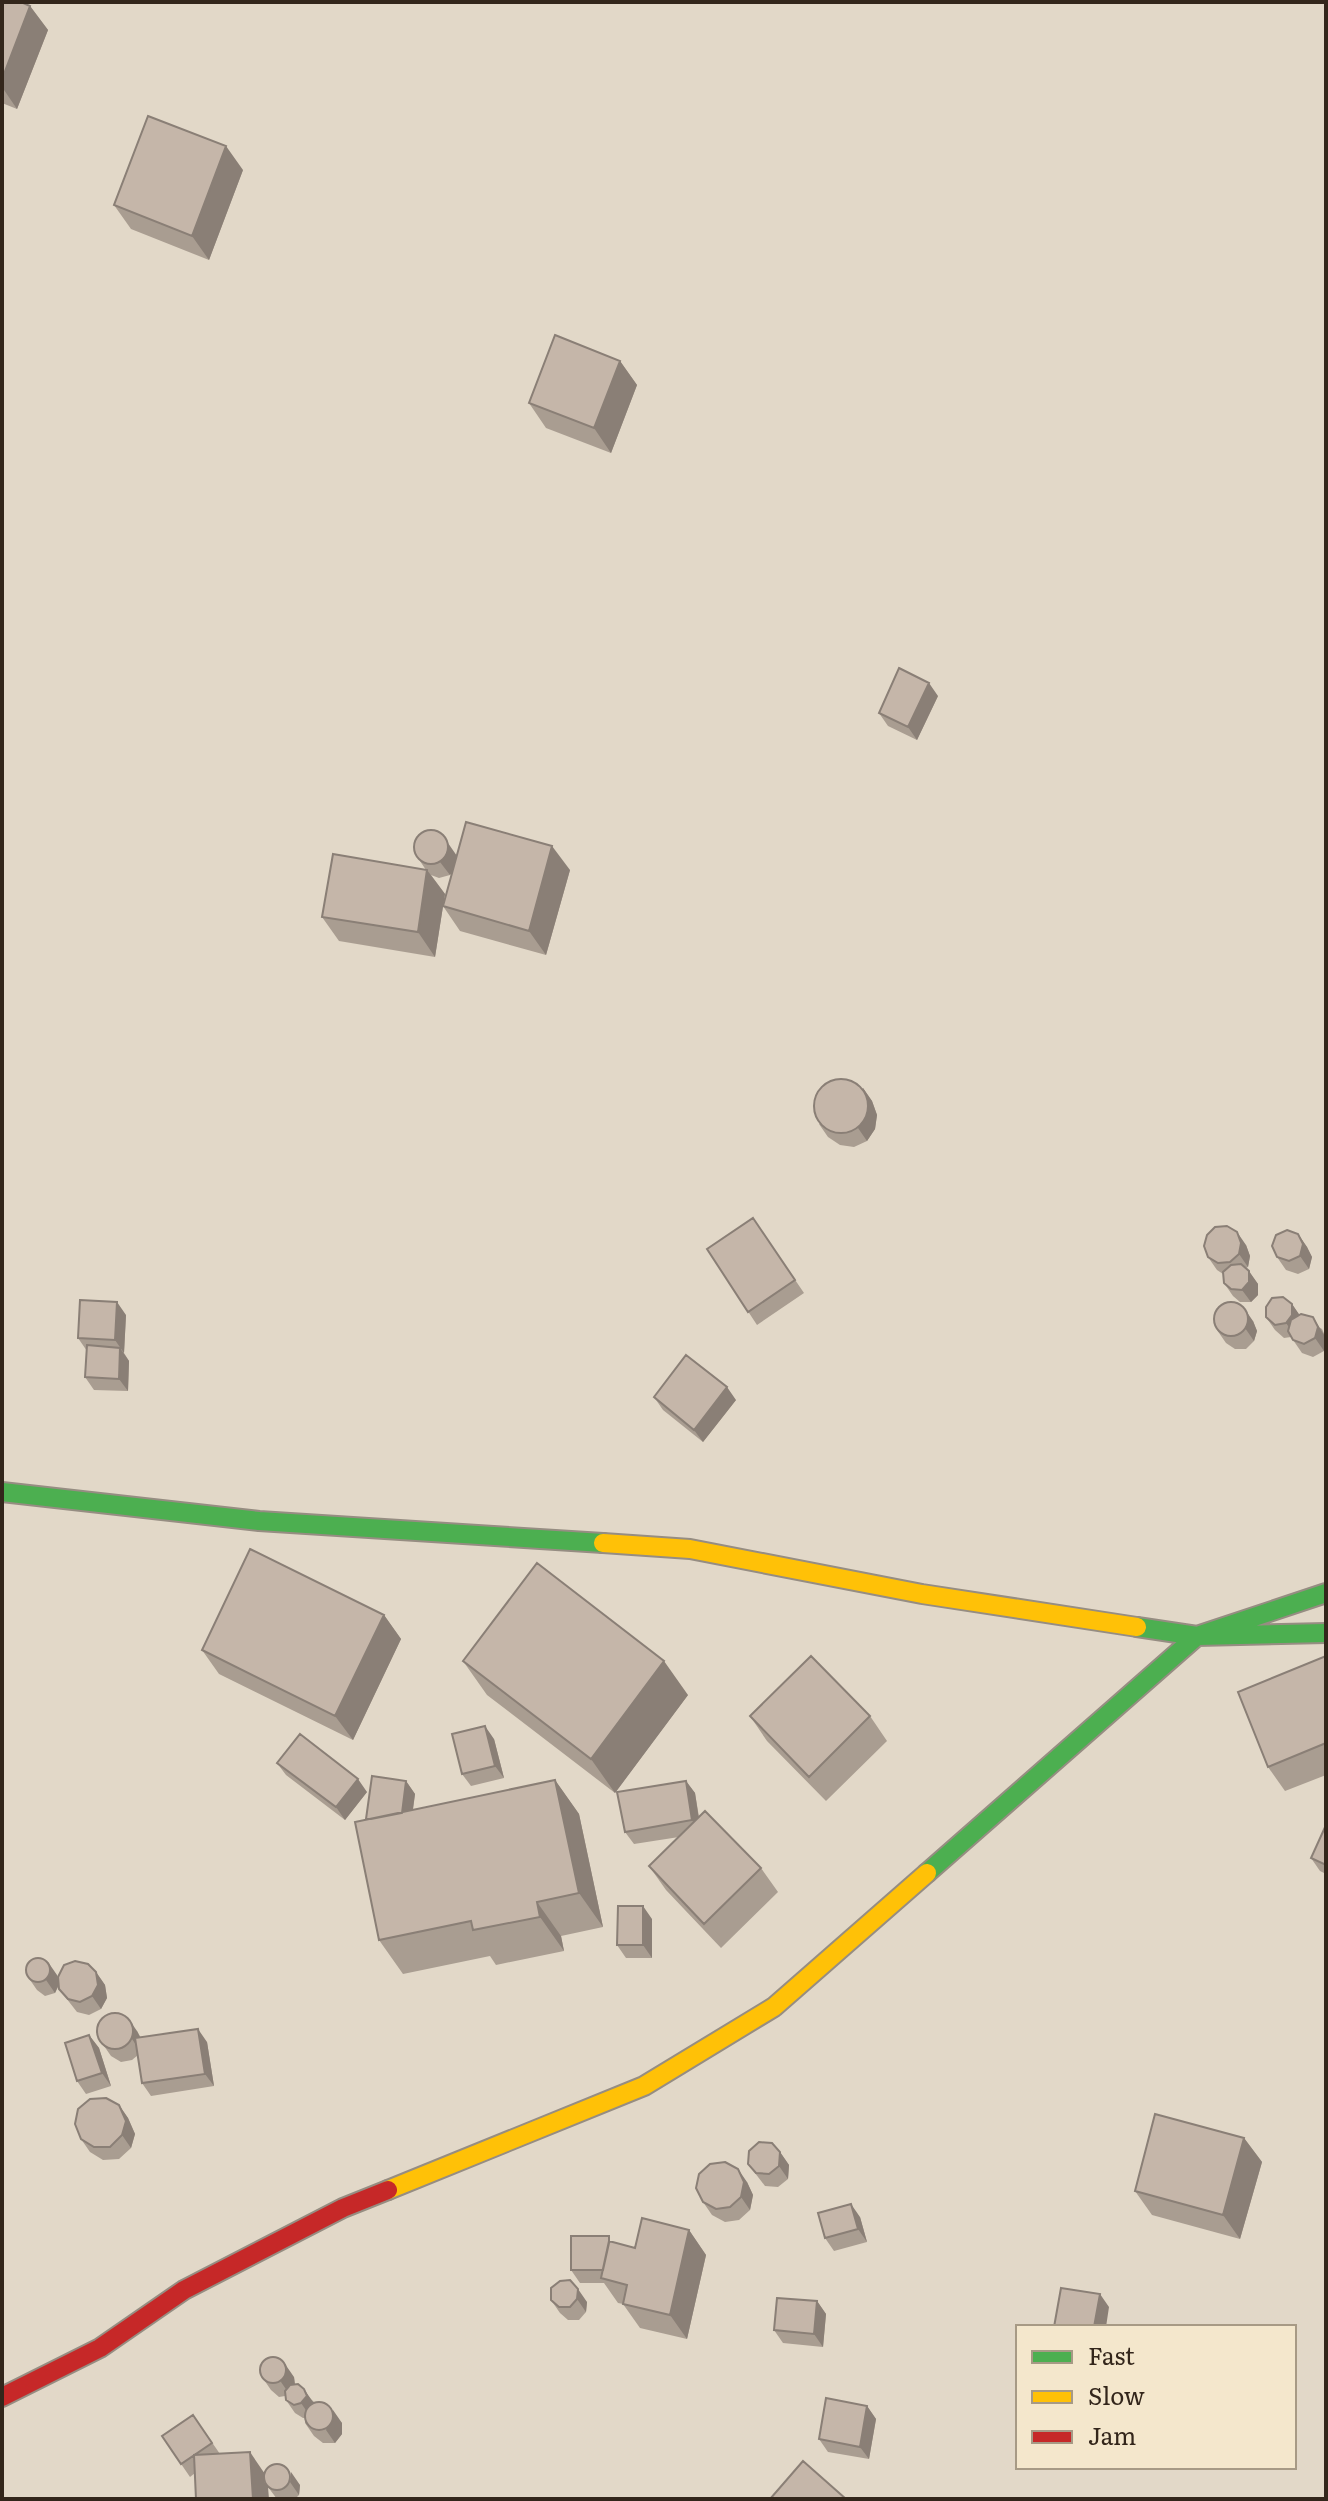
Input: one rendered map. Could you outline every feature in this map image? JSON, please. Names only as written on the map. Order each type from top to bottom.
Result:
[{"type":"street","points":[[2,1492],[259,1521],[690,1549],[922,1594],[1197,1636],[1326,1633]]},
{"type":"street","points":[[2,2397],[100,2348],[184,2290],[343,2208],[644,2086],[774,2007],[1197,1636],[1326,1593]]},
{"type":"building","points":[[2,2],[21,2],[30,6],[2,79]]},
{"type":"building","points":[[148,116],[226,146],[192,236],[114,205]]},
{"type":"building","points":[[555,335],[620,361],[594,428],[529,403]]},
{"type":"building","points":[[899,668],[929,683],[908,727],[879,713]]},
{"type":"building","points":[[466,822],[552,846],[529,931],[443,906]]},
{"type":"building","points":[[431,830],[443,835],[448,847],[443,859],[431,864],[419,859],[414,847],[419,835]]},
{"type":"building","points":[[333,854],[427,870],[418,932],[322,917]]},
{"type":"building","points":[[841,1079],[860,1087],[868,1106],[860,1125],[841,1133],[822,1125],[814,1106],[822,1087]]},
{"type":"building","points":[[753,1218],[795,1280],[748,1312],[707,1249]]},
{"type":"building","points":[[1227,1226],[1237,1232],[1241,1243],[1239,1254],[1230,1262],[1218,1263],[1208,1257],[1204,1246],[1207,1235],[1215,1227]]},
{"type":"building","points":[[1287,1230],[1298,1234],[1303,1244],[1300,1256],[1289,1261],[1277,1257],[1272,1246],[1276,1235]]},
{"type":"building","points":[[1241,1264],[1249,1271],[1249,1282],[1242,1290],[1231,1289],[1224,1283],[1223,1272],[1231,1265]]},
{"type":"building","points":[[1283,1297],[1292,1304],[1292,1315],[1286,1323],[1275,1325],[1266,1317],[1266,1307],[1272,1298]]},
{"type":"building","points":[[80,1300],[117,1302],[115,1340],[78,1338]]},
{"type":"building","points":[[1231,1302],[1243,1307],[1248,1319],[1243,1331],[1231,1336],[1219,1331],[1214,1319],[1219,1307]]},
{"type":"building","points":[[1301,1314],[1313,1317],[1318,1327],[1315,1338],[1304,1344],[1293,1340],[1288,1331],[1291,1320]]},
{"type":"building","points":[[87,1345],[120,1348],[119,1379],[85,1377]]},
{"type":"building","points":[[686,1355],[727,1387],[694,1430],[654,1397]]},
{"type":"building","points":[[250,1549],[384,1615],[335,1716],[202,1650]]},
{"type":"building","points":[[537,1563],[664,1661],[591,1759],[463,1661]]},
{"type":"building","points":[[811,1656],[870,1716],[809,1777],[750,1716]]},
{"type":"building","points":[[1326,1656],[1326,1743],[1268,1767],[1238,1692]]},
{"type":"building","points":[[485,1726],[495,1766],[462,1774],[452,1734]]},
{"type":"building","points":[[300,1734],[358,1779],[336,1807],[277,1763]]},
{"type":"building","points":[[372,1776],[406,1781],[402,1813],[366,1819]]},
{"type":"building","points":[[555,1780],[579,1893],[537,1902],[540,1917],[473,1930],[471,1921],[379,1940],[355,1822]]},
{"type":"building","points":[[686,1781],[692,1820],[625,1832],[617,1792]]},
{"type":"building","points":[[705,1811],[761,1868],[704,1924],[649,1866]]},
{"type":"building","points":[[1326,1825],[1326,1865],[1311,1858]]},
{"type":"building","points":[[618,1906],[643,1906],[643,1945],[617,1945]]},
{"type":"building","points":[[38,1958],[47,1961],[50,1970],[47,1979],[38,1982],[29,1979],[26,1970],[29,1961]]},
{"type":"building","points":[[75,1961],[88,1964],[96,1972],[98,1985],[92,1996],[80,2002],[68,1999],[59,1989],[58,1977],[64,1965]]},
{"type":"building","points":[[115,2013],[127,2019],[133,2031],[127,2043],[115,2049],[103,2043],[97,2031],[103,2019]]},
{"type":"building","points":[[198,2029],[205,2074],[142,2083],[135,2038]]},
{"type":"building","points":[[89,2035],[102,2073],[77,2081],[65,2043]]},
{"type":"building","points":[[106,2098],[119,2105],[126,2121],[122,2135],[110,2147],[94,2147],[81,2139],[75,2124],[78,2109],[90,2099]]},
{"type":"building","points":[[1155,2114],[1244,2138],[1223,2215],[1135,2191]]},
{"type":"building","points":[[759,2142],[772,2143],[780,2152],[779,2166],[769,2174],[756,2173],[748,2164],[749,2151]]},
{"type":"building","points":[[725,2162],[738,2169],[744,2182],[741,2197],[730,2207],[716,2209],[703,2202],[696,2188],[699,2174],[710,2164]]},
{"type":"building","points":[[851,2204],[858,2229],[825,2238],[818,2213]]},
{"type":"building","points":[[642,2218],[689,2230],[670,2315],[623,2304],[627,2285],[601,2278],[609,2241],[635,2248]]},
{"type":"building","points":[[571,2236],[609,2236],[603,2270],[571,2270]]},
{"type":"building","points":[[570,2280],[578,2289],[577,2299],[570,2307],[559,2307],[551,2300],[551,2288],[560,2281]]},
{"type":"building","points":[[1061,2288],[1100,2294],[1094,2325],[1054,2325]]},
{"type":"building","points":[[777,2298],[817,2301],[814,2334],[774,2330]]},
{"type":"building","points":[[273,2357],[282,2361],[286,2370],[282,2379],[273,2383],[264,2379],[260,2370],[264,2361]]},
{"type":"building","points":[[298,2384],[307,2396],[294,2405],[286,2400],[285,2391],[290,2385]]},
{"type":"building","points":[[826,2398],[867,2406],[860,2447],[819,2439]]},
{"type":"building","points":[[319,2402],[329,2406],[333,2416],[329,2426],[319,2430],[309,2426],[305,2416],[309,2406]]},
{"type":"building","points":[[193,2415],[212,2443],[181,2464],[162,2436]]},
{"type":"building","points":[[250,2452],[253,2499],[196,2499],[194,2455]]},
{"type":"building","points":[[803,2461],[846,2499],[770,2499]]},
{"type":"building","points":[[277,2464],[286,2468],[290,2477],[286,2486],[277,2490],[268,2486],[264,2477],[268,2468]]},
{"type":"traffic: fast","points":[[2,1492],[259,1521],[603,1543]]},
{"type":"traffic: fast","points":[[927,1873],[1197,1636],[1326,1593]]},
{"type":"traffic: fast","points":[[1137,1627],[1197,1636],[1326,1633]]},
{"type":"traffic: slow","points":[[603,1543],[690,1549],[922,1594],[1137,1627]]},
{"type":"traffic: slow","points":[[388,2190],[644,2086],[774,2007],[927,1873]]},
{"type":"traffic: jam","points":[[2,2397],[100,2348],[184,2290],[343,2208],[388,2190]]}]
